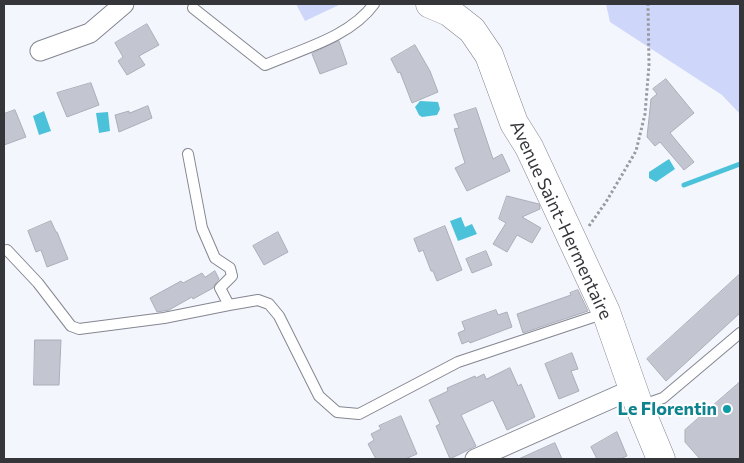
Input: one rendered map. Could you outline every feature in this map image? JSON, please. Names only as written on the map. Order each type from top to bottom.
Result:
[{"type":"street","points":[[40,51],[90,33],[124,4]]},
{"type":"street","name":"Avenue Saint-Hermentaire","points":[[430,4],[449,12],[472,30],[489,55],[514,124],[529,147],[606,312],[636,398],[661,459]]},
{"type":"street","points":[[475,459],[636,398]]},
{"type":"lane","points":[[193,8],[265,65],[345,31],[374,4]]},
{"type":"lane","points":[[188,154],[202,228],[214,258],[230,268],[232,276],[220,288],[229,305]]},
{"type":"lane","points":[[7,250],[38,283],[71,326],[79,329],[164,318],[258,300],[269,304],[279,316],[319,396],[337,412],[359,414],[458,362],[606,312]]},
{"type":"lane","points":[[636,398],[663,398],[740,333]]},
{"type":"path","points":[[570,236],[588,228],[606,202],[636,151],[646,104],[649,65],[648,4]]},
{"type":"shaded area","points":[[296,4],[341,4],[305,21]]},
{"type":"shaded area","points":[[606,4],[740,4],[740,114],[722,95],[610,22]]},
{"type":"water","points":[[420,101],[438,102],[440,109],[437,115],[422,117],[419,115],[415,107]]},
{"type":"water","points":[[44,111],[51,131],[39,135],[33,116]]},
{"type":"water","points":[[108,112],[110,131],[99,133],[96,113]]},
{"type":"water","points":[[669,159],[675,169],[656,182],[649,178],[649,172]]},
{"type":"water","points":[[461,217],[465,227],[472,224],[477,234],[458,241],[450,221]]},
{"type":"building","points":[[147,24],[159,45],[139,56],[145,65],[127,75],[118,61],[123,57],[115,43]]},
{"type":"building","points":[[339,41],[347,64],[320,74],[312,54]]},
{"type":"building","points":[[415,45],[430,71],[438,92],[412,103],[400,72],[398,73],[391,59]]},
{"type":"building","points":[[666,79],[694,113],[670,133],[694,162],[684,170],[660,142],[655,146],[647,137],[651,99],[657,94],[653,89]]},
{"type":"building","points":[[91,83],[99,105],[67,117],[57,93]]},
{"type":"building","points":[[148,106],[152,118],[119,132],[115,115],[129,111],[129,113]]},
{"type":"building","points":[[476,108],[493,159],[502,154],[510,171],[467,191],[455,168],[465,163],[454,129],[459,128],[454,115]]},
{"type":"building","points":[[15,110],[26,137],[4,145],[4,114]]},
{"type":"building","points":[[507,196],[539,204],[540,209],[522,217],[541,228],[532,243],[517,235],[507,252],[493,244],[506,223],[499,219]]},
{"type":"building","points":[[51,221],[68,259],[47,267],[41,250],[36,252],[28,231]]},
{"type":"building","points":[[445,226],[462,270],[437,281],[423,250],[419,252],[414,239]]},
{"type":"building","points":[[278,232],[288,252],[264,265],[253,246]]},
{"type":"building","points":[[486,251],[492,265],[472,273],[466,259]]},
{"type":"building","points":[[215,271],[219,279],[213,288],[169,310],[157,312],[150,298],[181,281],[183,283],[202,273],[205,277]]},
{"type":"building","points":[[740,274],[740,313],[666,381],[647,359]]},
{"type":"building","points":[[578,290],[588,311],[523,333],[517,314],[571,295],[570,293]]},
{"type":"building","points":[[496,310],[498,315],[507,312],[512,327],[470,343],[469,341],[462,344],[458,333],[465,330],[462,322]]},
{"type":"building","points":[[35,340],[61,340],[59,385],[34,385]]},
{"type":"building","points":[[572,353],[578,369],[571,371],[579,391],[559,399],[545,364]]},
{"type":"building","points":[[510,368],[518,386],[521,384],[535,417],[507,430],[493,400],[461,415],[476,446],[450,459],[436,426],[440,424],[429,400],[448,391],[447,388],[475,376],[476,378],[484,374],[486,379]]},
{"type":"building","name":"Le Florentin","points":[[740,382],[740,459],[700,459],[685,442],[685,430]]},
{"type":"building","points":[[401,416],[417,454],[405,459],[376,459],[368,444],[374,440],[371,434],[381,429],[379,426]]},
{"type":"building","points":[[617,432],[627,456],[620,459],[597,459],[591,447]]},
{"type":"building","points":[[555,443],[562,459],[519,459]]},
{"type":"waterway","points":[[684,185],[740,164]]},
{"type":"place","name":"Le Florentin","points":[[727,409]]}]
